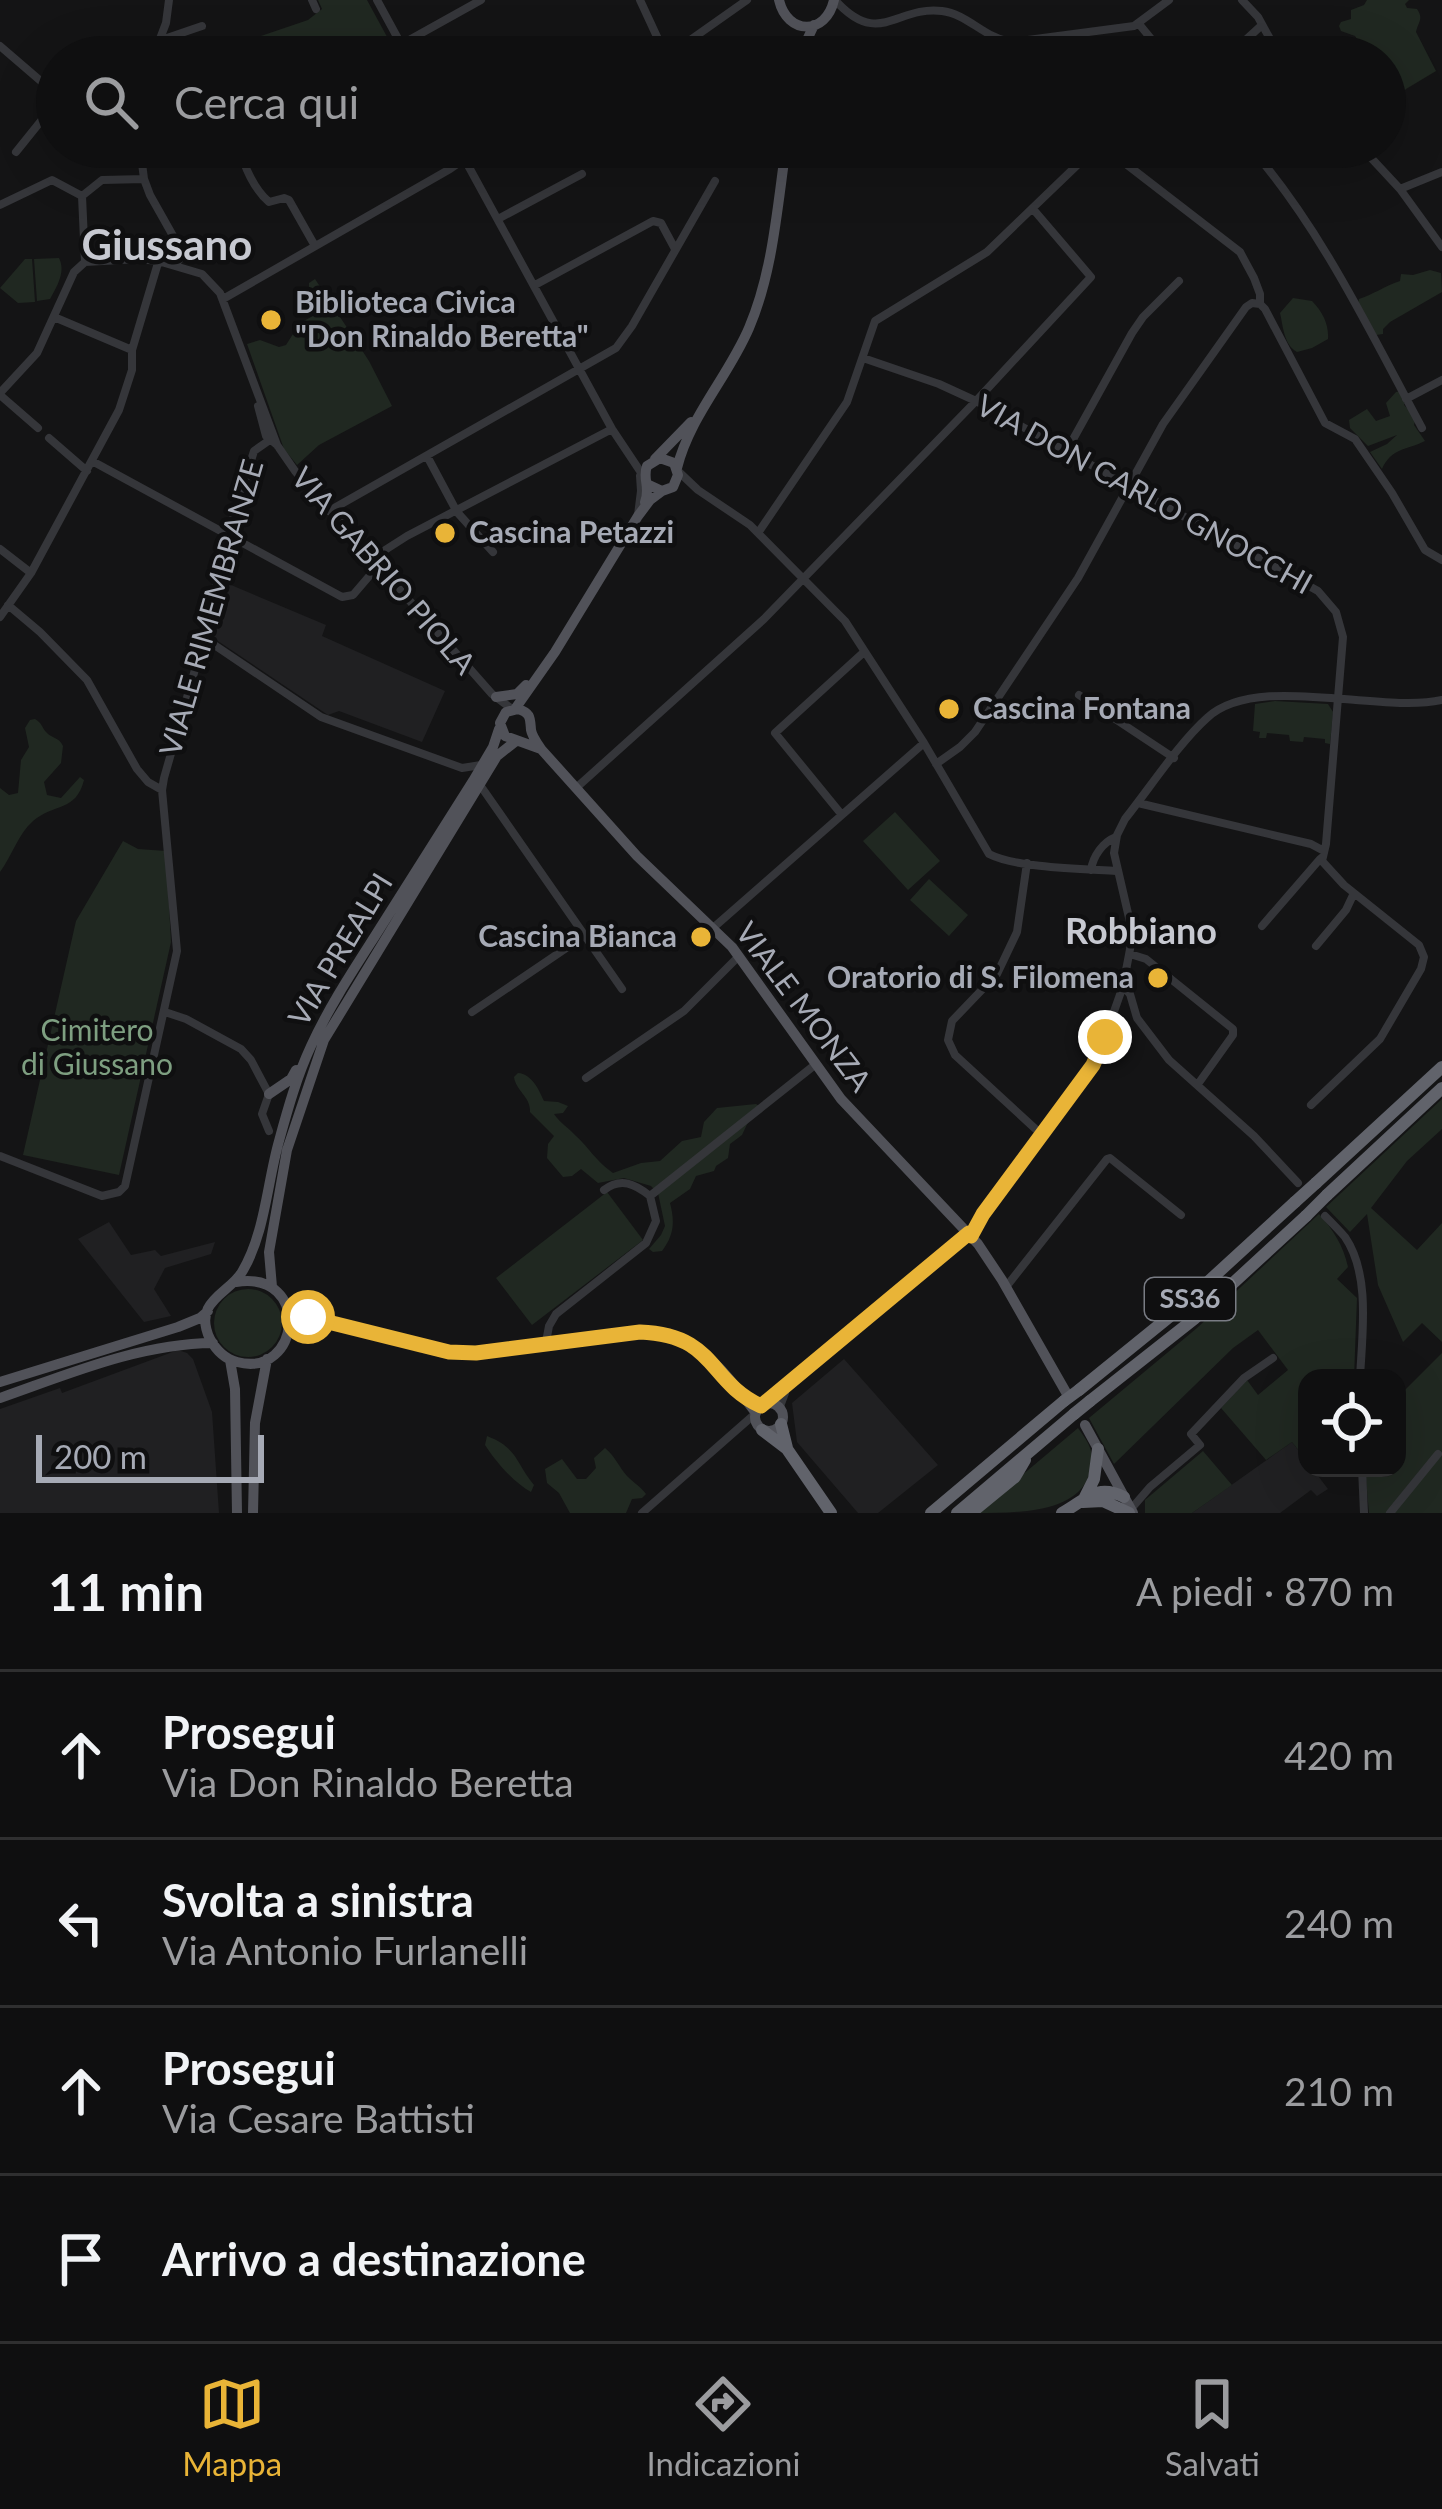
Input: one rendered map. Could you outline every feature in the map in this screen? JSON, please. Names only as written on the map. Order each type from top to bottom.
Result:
[{"type":"highway","name":"SS36","points":[[932,1513],[1174,1313],[1442,1067]]},
{"type":"highway","name":"SS36","points":[[956,1513],[1195,1319],[1442,1088]]},
{"type":"highway","points":[[780,1417],[787,1449]]},
{"type":"highway","points":[[762,1430],[787,1449],[831,1513]]},
{"type":"highway","points":[[1082,1502],[1094,1479],[1098,1449]]},
{"type":"highway","points":[[971,1513],[1015,1477],[1027,1453]]},
{"type":"highway","points":[[1061,1513],[1100,1490],[1122,1501]]},
{"type":"highway","points":[[919,1513],[951,1496]]},
{"type":"main road","points":[[809,36],[828,16],[834,0]]},
{"type":"main road","points":[[778,1],[793,23],[795,36]]},
{"type":"main road","points":[[793,23],[814,26]]},
{"type":"main road","points":[[508,715],[505,736],[525,732],[533,693],[551,656],[638,516],[650,500],[678,480],[685,443],[746,335],[760,299],[783,168]]},
{"type":"main road","points":[[638,516],[645,470],[701,411]]},
{"type":"main road","points":[[652,461],[670,460],[678,469]]},
{"type":"main road","points":[[644,478],[667,489]]},
{"type":"main road","points":[[494,696],[522,691],[551,656]]},
{"type":"main road","name":"VIA PREALPI","points":[[272,1288],[268,1252],[279,1187],[298,1110],[324,1040],[476,783],[508,715],[551,656]]},
{"type":"main road","name":"VIALE MONZA","points":[[508,715],[524,710],[525,732],[637,856],[739,956],[841,1099],[970,1236],[1070,1395]]},
{"type":"main road","name":"VIA PREALPI","points":[[236,1282],[254,1248],[270,1174],[308,1052],[347,979],[476,783],[525,732]]},
{"type":"main road","points":[[269,1094],[292,1078],[308,1052]]},
{"type":"main road","points":[[269,1131],[270,1174]]},
{"type":"main road","points":[[0,1382],[178,1327],[200,1318],[216,1296],[236,1282],[260,1282],[308,1317],[449,1352],[476,1353],[640,1332],[673,1336],[706,1355],[745,1398],[761,1408],[773,1405],[780,1417],[772,1430],[762,1430],[755,1421],[761,1408]]},
{"type":"main road","points":[[286,1340],[287,1306]]},
{"type":"main road","points":[[208,1311],[207,1328],[213,1343],[230,1360],[235,1389],[236,1510]]},
{"type":"main road","points":[[230,1360],[255,1363],[267,1359],[303,1325],[332,1323]]},
{"type":"main road","points":[[0,1398],[122,1356],[165,1346],[213,1343]]},
{"type":"main road","points":[[253,1513],[255,1423],[267,1359]]},
{"type":"main road","points":[[1084,1425],[1122,1501]]},
{"type":"street","points":[[161,36],[169,0]]},
{"type":"street","points":[[377,0],[397,36]]},
{"type":"street","points":[[416,36],[481,0]]},
{"type":"street","points":[[640,0],[654,36]]},
{"type":"street","points":[[696,36],[748,0]]},
{"type":"street","points":[[834,0],[854,16]]},
{"type":"street","points":[[1056,36],[1139,24],[1169,0]]},
{"type":"street","points":[[1242,0],[1268,36]]},
{"type":"street","points":[[828,16],[854,16],[878,25],[945,11],[991,36]]},
{"type":"street","points":[[1139,24],[1149,36]]},
{"type":"street","points":[[1250,36],[1262,25]]},
{"type":"street","points":[[172,36],[202,26]]},
{"type":"street","points":[[1085,32],[1088,36]]},
{"type":"street","points":[[0,46],[36,79]]},
{"type":"street","points":[[16,152],[36,126]]},
{"type":"street","points":[[143,168],[185,269]]},
{"type":"street","points":[[247,168],[266,201],[289,200],[315,246]]},
{"type":"street","points":[[223,299],[447,168]]},
{"type":"street","points":[[470,168],[612,429],[644,478],[638,516]]},
{"type":"street","points":[[758,533],[847,402],[879,317],[1001,241],[1077,168]]},
{"type":"street","points":[[1128,168],[1240,252],[1254,278],[1260,304]]},
{"type":"street","points":[[1266,168],[1340,276],[1422,428]]},
{"type":"street","points":[[1380,168],[1442,248]]},
{"type":"street","points":[[1400,189],[1442,172]]},
{"type":"street","points":[[498,219],[582,173]]},
{"type":"street","points":[[82,196],[102,180],[144,179]]},
{"type":"street","points":[[0,205],[49,180],[82,196]]},
{"type":"street","points":[[329,511],[610,353],[624,339],[715,181]]},
{"type":"street","points":[[82,196],[85,262]]},
{"type":"street","points":[[575,789],[764,619],[1091,277],[1033,209]]},
{"type":"street","points":[[535,285],[653,221],[662,223],[676,250]]},
{"type":"street","points":[[173,265],[182,254]]},
{"type":"street","points":[[143,259],[185,269]]},
{"type":"street","points":[[38,428],[0,394],[37,353],[74,272],[85,262],[143,259],[201,275],[223,299],[271,437]]},
{"type":"street","points":[[0,617],[31,573],[118,410],[158,263]]},
{"type":"street","points":[[1066,452],[1132,333],[1179,281]]},
{"type":"street","points":[[936,764],[975,733],[1078,578],[1166,421],[1252,303],[1265,309],[1323,421],[1354,439],[1425,550],[1442,560]]},
{"type":"street","points":[[54,317],[132,350]]},
{"type":"street","name":"VIA DON CARLO GNOCCHI","points":[[863,358],[976,401],[1324,596],[1342,630],[1340,699],[1323,853]]},
{"type":"street","points":[[1406,400],[1442,380]]},
{"type":"street","points":[[92,461],[342,597],[350,597],[374,563],[407,536],[612,429]]},
{"type":"street","name":"VIA GABRIO PIOLA","points":[[271,437],[295,472],[508,715]]},
{"type":"street","name":"VIALE RIMEMBRANZE","points":[[162,790],[254,452],[271,437]]},
{"type":"street","points":[[50,438],[86,471]]},
{"type":"street","points":[[427,456],[457,512],[493,552]]},
{"type":"street","points":[[629,458],[652,461]]},
{"type":"street","points":[[678,469],[698,490],[743,519],[844,621],[924,743],[987,852],[998,859],[1117,871]]},
{"type":"street","points":[[667,489],[682,485],[698,490]]},
{"type":"street","points":[[0,549],[31,573]]},
{"type":"street","points":[[0,1156],[102,1196],[125,1186],[178,941],[162,790],[142,776],[82,675],[8,605]]},
{"type":"street","points":[[204,638],[322,717],[462,768],[622,989]]},
{"type":"street","points":[[842,815],[775,733],[864,652]]},
{"type":"street","points":[[1079,695],[1174,758]]},
{"type":"street","points":[[642,1513],[970,1236],[1096,1060],[1124,986],[1130,954],[1130,922],[1114,853],[1116,837],[1203,721],[1224,707],[1270,697],[1417,704],[1442,700]]},
{"type":"street","points":[[713,928],[924,743]]},
{"type":"street","points":[[462,768],[483,765]]},
{"type":"street","points":[[1138,802],[1311,844],[1323,853],[1324,865],[1424,954],[1424,962],[1380,1039],[1311,1105]]},
{"type":"street","points":[[1090,870],[1098,852],[1116,837]]},
{"type":"street","points":[[1262,926],[1323,853]]},
{"type":"street","points":[[1027,863],[1019,925],[1002,967],[955,1017],[948,1036],[955,1055],[1042,1135]]},
{"type":"street","points":[[1316,946],[1354,893]]},
{"type":"street","points":[[472,1012],[584,936]]},
{"type":"street","points":[[1130,954],[1146,959],[1232,1027],[1234,1032],[1198,1084]]},
{"type":"street","points":[[586,1078],[684,1011],[739,956]]},
{"type":"street","points":[[1124,986],[1137,1018],[1169,1060],[1255,1136],[1298,1184]]},
{"type":"street","points":[[164,1012],[186,1018],[241,1049],[269,1094],[262,1117],[269,1131]]},
{"type":"street","points":[[650,1196],[816,1064]]},
{"type":"street","points":[[1006,1287],[1107,1159],[1181,1215]]},
{"type":"street","points":[[545,1343],[556,1314],[646,1243],[656,1221],[650,1196],[626,1182],[604,1190]]},
{"type":"street","points":[[1325,1216],[1347,1240],[1359,1276],[1360,1369]]},
{"type":"street","points":[[556,1314],[555,1329],[566,1341]]},
{"type":"street","points":[[1122,1501],[1150,1487],[1200,1445],[1191,1434],[1241,1381],[1274,1358]]},
{"type":"street","points":[[780,1417],[789,1386]]},
{"type":"street","points":[[735,1432],[762,1430]]},
{"type":"street","points":[[1390,1513],[1438,1454]]},
{"type":"street","points":[[1362,1477],[1364,1513]]},
{"type":"shaded area","points":[[224,582],[326,625],[322,636],[445,691],[422,742],[339,711],[328,715],[209,635]]},
{"type":"shaded area","points":[[109,1222],[131,1255],[155,1250],[161,1256],[215,1242],[211,1254],[165,1268],[154,1289],[171,1316],[144,1322],[78,1239]]},
{"type":"shaded area","points":[[178,1350],[193,1359],[212,1412],[219,1513],[0,1513],[0,1409],[60,1388],[62,1393]]},
{"type":"shaded area","points":[[844,1359],[938,1465],[878,1513],[858,1513],[797,1442],[792,1403]]},
{"type":"shaded area","points":[[1292,1442],[1298,1450],[1298,1477],[1319,1477],[1328,1489],[1317,1496],[1311,1490],[1280,1513],[1192,1513]]},
{"type":"green space","points":[[318,0],[367,0],[387,36],[261,36],[308,20],[322,9]]},
{"type":"green space","points":[[1367,0],[1409,0],[1405,4],[1419,12],[1416,32],[1436,71],[1406,89],[1406,36],[1355,36],[1341,31],[1339,26],[1351,19],[1351,10]]},
{"type":"green space","points":[[59,258],[61,274],[50,299],[37,301],[34,259]]},
{"type":"green space","points":[[25,259],[32,259],[35,302],[18,303],[0,288]]},
{"type":"green space","points":[[1441,273],[1442,292],[1376,335],[1359,299],[1400,281],[1401,274]]},
{"type":"green space","points":[[315,279],[369,361],[392,406],[319,445],[297,465],[284,449],[247,344],[260,340],[286,345],[300,323],[315,315],[305,293]]},
{"type":"green space","points":[[1293,298],[1312,301],[1328,334],[1328,339],[1297,352],[1287,340],[1280,313]]},
{"type":"green space","points":[[1401,391],[1425,441],[1395,453],[1382,469],[1370,452],[1397,435],[1368,446],[1350,428],[1349,420],[1367,409],[1376,421],[1390,416],[1386,403]]},
{"type":"green space","points":[[1255,704],[1328,704],[1333,712],[1330,744],[1325,739],[1290,741],[1289,735],[1267,733],[1266,738],[1259,738],[1260,732],[1253,731]]},
{"type":"green space","points":[[35,719],[63,746],[61,763],[44,782],[47,795],[61,798],[80,777],[84,780],[70,802],[28,826],[0,872],[0,788],[9,795],[18,793],[21,760],[29,747],[25,728]]},
{"type":"green space","points":[[895,812],[940,861],[908,890],[863,841]]},
{"type":"green space","name":"Cimitero di Giussano","points":[[123,841],[138,849],[166,851],[171,942],[119,1175],[23,1155],[76,921]]},
{"type":"green space","points":[[929,879],[968,915],[949,936],[910,900]]},
{"type":"green space","points":[[518,1073],[531,1079],[544,1101],[568,1106],[554,1114],[613,1173],[660,1161],[682,1141],[701,1137],[704,1122],[717,1108],[756,1104],[764,1109],[750,1118],[742,1135],[730,1144],[728,1158],[714,1171],[696,1176],[690,1189],[670,1203],[671,1234],[662,1251],[653,1252],[649,1249],[665,1226],[658,1193],[624,1178],[598,1183],[581,1169],[563,1177],[547,1158],[554,1136],[530,1112],[515,1082]]},
{"type":"green space","points":[[1442,1099],[1442,1129],[1407,1161],[1371,1208],[1417,1250],[1442,1223],[1442,1342],[1422,1323],[1403,1342],[1378,1285],[1367,1214],[1350,1232],[1326,1207]]},
{"type":"green space","points":[[607,1192],[643,1240],[532,1325],[496,1278]]},
{"type":"green space","points":[[1319,1214],[1346,1259],[1348,1267],[1337,1279],[1357,1298],[1354,1369],[1298,1369],[1298,1450],[1292,1442],[1266,1460],[1221,1408],[1247,1380],[1258,1395],[1288,1370],[1258,1330],[1233,1348],[1114,1464],[1089,1418],[1197,1328]]},
{"type":"green space","points":[[248,1289],[272,1299],[282,1323],[272,1347],[248,1357],[224,1347],[214,1323],[224,1299]]},
{"type":"green space","points":[[1442,1353],[1442,1513],[1369,1513],[1366,1477],[1406,1477],[1406,1389]]},
{"type":"green space","points":[[1078,1428],[1092,1459],[1079,1491],[1040,1509],[977,1513]]},
{"type":"green space","points":[[487,1436],[515,1456],[534,1485],[531,1492],[494,1458],[485,1445]]},
{"type":"green space","points":[[605,1448],[646,1494],[632,1499],[626,1513],[570,1513],[547,1483],[545,1469],[562,1459],[577,1479],[586,1479],[596,1468],[594,1458]]},
{"type":"green space","points":[[1203,1451],[1232,1485],[1192,1513],[1145,1513],[1145,1500]]},
{"type":"place","name":"Biblioteca Civica \"Don Rinaldo Beretta\"","points":[[271,320]]},
{"type":"place","name":"Cascina Petazzi","points":[[445,533]]},
{"type":"place","name":"Cascina Fontana","points":[[949,709]]},
{"type":"place","name":"Cascina Bianca","points":[[701,937]]},
{"type":"place","name":"Oratorio di S. Filomena","points":[[1158,978]]},
{"type":"district","name":"Giussano","points":[[167,245]]},
{"type":"district","name":"Robbiano","points":[[1141,931]]},
{"type":"route","points":[[308,1317],[449,1352],[658,1333],[687,1342],[706,1355],[745,1398],[761,1406],[974,1233],[983,1214],[1093,1065],[1105,1037]]}]
